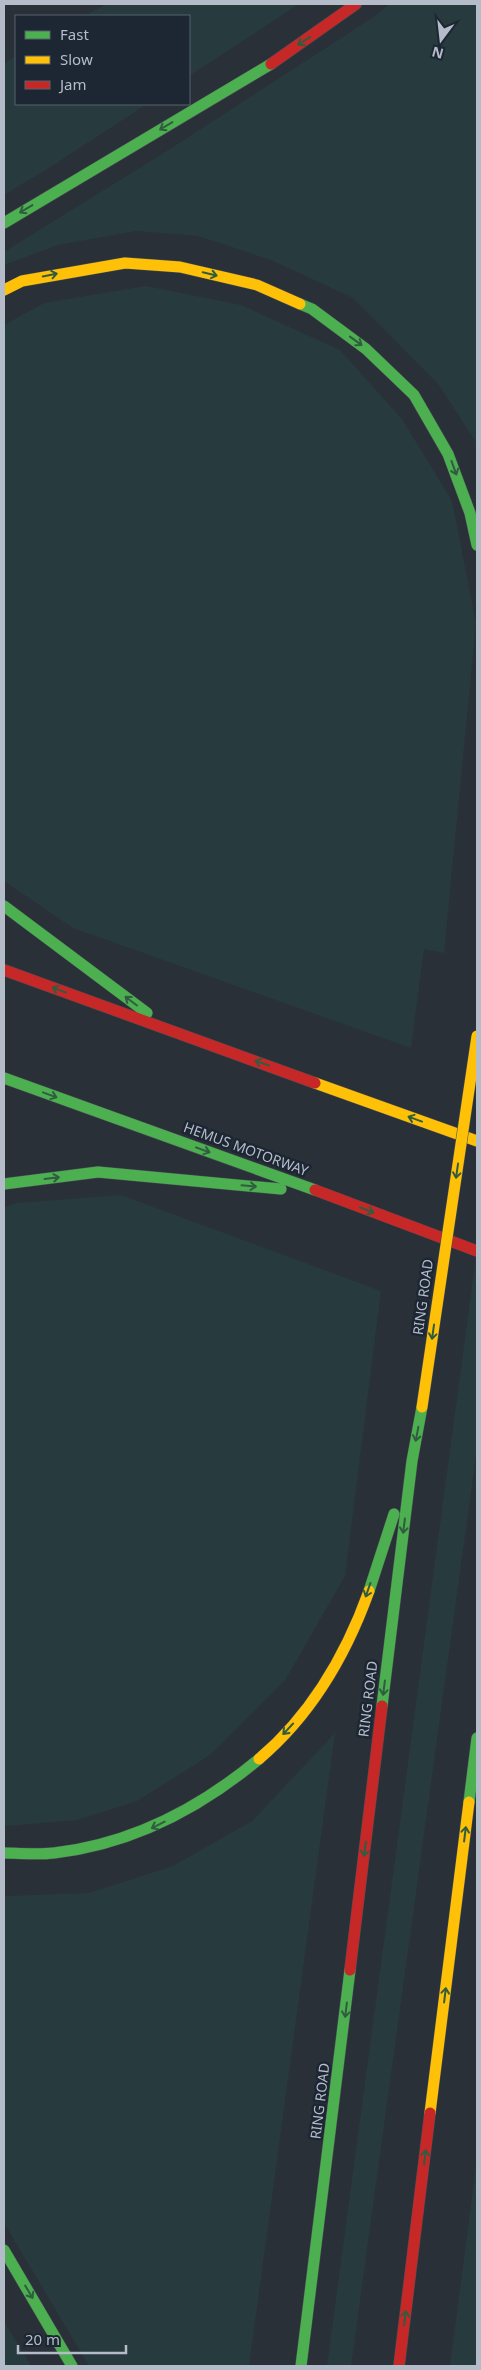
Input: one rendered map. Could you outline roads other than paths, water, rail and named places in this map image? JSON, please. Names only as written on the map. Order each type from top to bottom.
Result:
[{"type":"highway","points":[[4,223],[272,62],[356,4]]},
{"type":"highway","points":[[4,290],[22,281],[125,263],[180,267],[257,285],[312,309],[366,348],[414,395],[448,454],[470,513],[477,545]]},
{"type":"highway","points":[[4,906],[170,1030]]},
{"type":"highway","points":[[4,970],[477,1141]]},
{"type":"highway","name":"RING ROAD","points":[[301,2366],[412,1461],[422,1407],[477,1036]]},
{"type":"highway","name":"HEMUS MOTORWAY","points":[[4,1078],[321,1192],[477,1251]]},
{"type":"highway","points":[[4,1184],[98,1172],[321,1192]]},
{"type":"highway","points":[[4,1853],[74,1851],[144,1833],[196,1806],[244,1774],[291,1727],[328,1679],[358,1621],[412,1461]]},
{"type":"highway","points":[[399,2366],[477,1738]]},
{"type":"highway","points":[[4,2250],[72,2366]]}]
